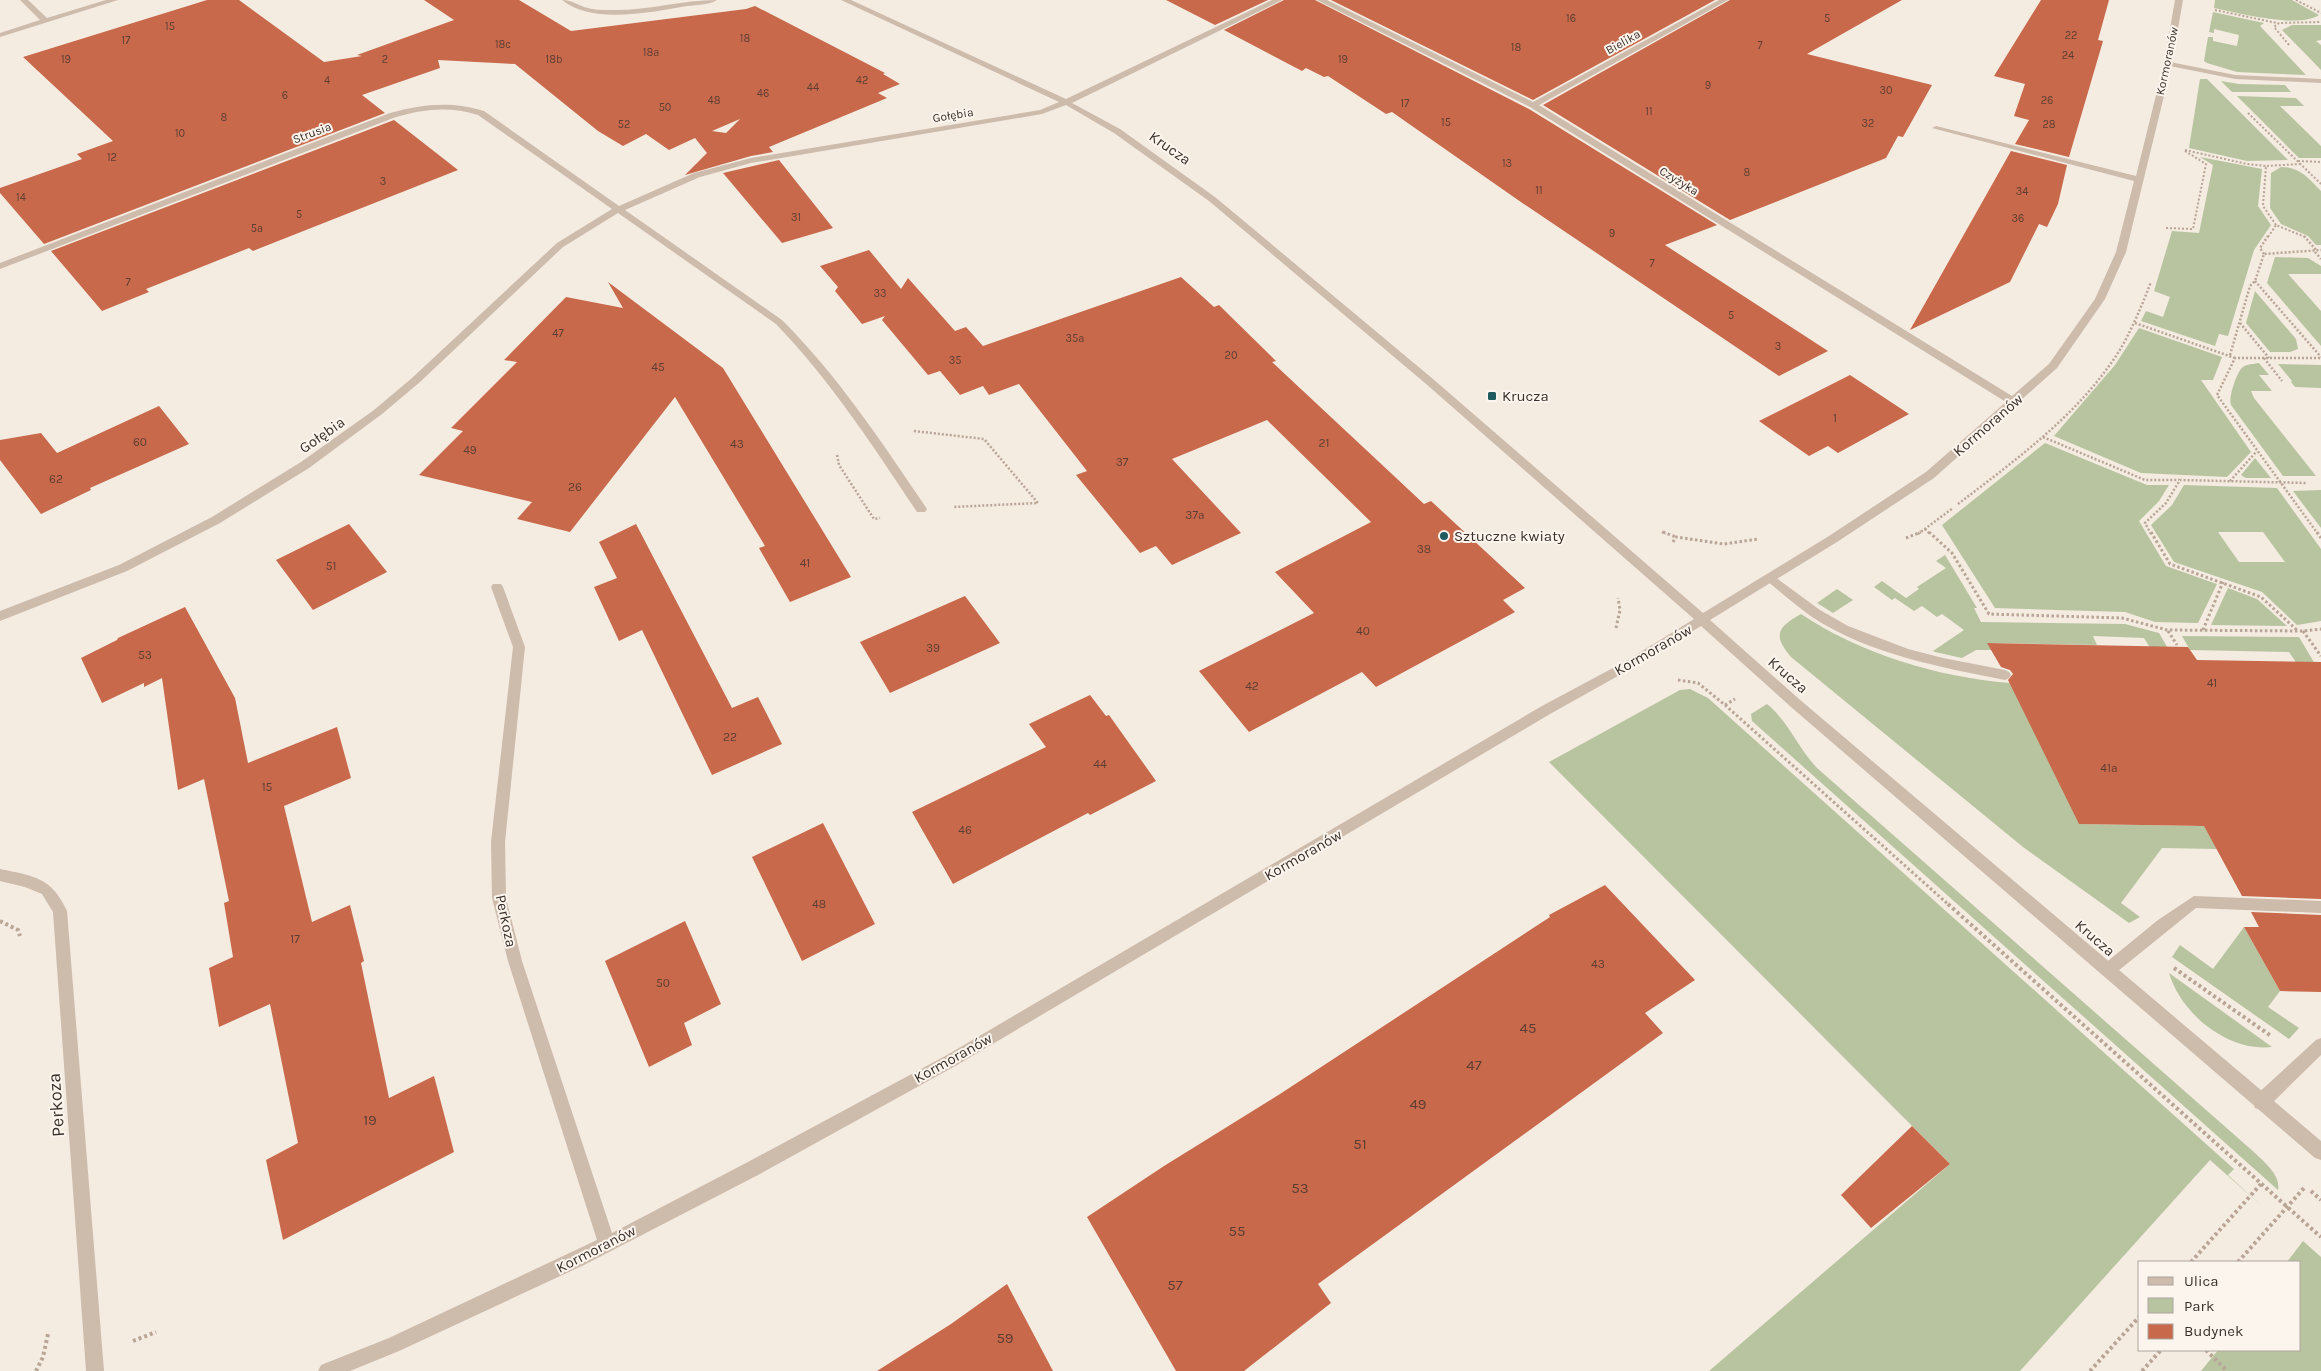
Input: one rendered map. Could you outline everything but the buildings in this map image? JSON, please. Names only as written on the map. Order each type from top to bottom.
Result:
[{"type":"street","points":[[24,0],[45,21]]},
{"type":"street","points":[[0,35],[114,0]]},
{"type":"street","points":[[566,0],[582,9],[608,12],[666,8],[713,0]]},
{"type":"street","name":"Krucza","points":[[845,0],[1067,102],[1117,131],[1174,170],[1243,224],[1429,381],[1703,620],[1795,703],[2321,1152]]},
{"type":"street","name":"Gołębia","points":[[0,616],[123,568],[216,520],[305,465],[372,417],[416,380],[560,245],[617,210],[674,184],[751,161],[1030,115],[1067,102],[1278,0]]},
{"type":"street","name":"Czyżyka","points":[[1320,0],[1533,106],[2014,402]]},
{"type":"street","name":"Bielika","points":[[1533,106],[1724,0]]},
{"type":"street","name":"Kormoranów","points":[[327,1371],[393,1345],[607,1244],[752,1169],[952,1060],[1381,809],[1546,710],[1630,664],[1770,578],[1930,475],[2053,366],[2100,299],[2121,252],[2168,63],[2179,0]]},
{"type":"street","points":[[2168,63],[2235,77],[2321,81]]},
{"type":"street","name":"Strusia","points":[[0,266],[393,115],[433,106],[467,108],[481,114],[617,210]]},
{"type":"street","points":[[1936,128],[2138,179]]},
{"type":"street","points":[[617,210],[744,296],[779,322],[806,348],[843,392],[921,509]]},
{"type":"street","points":[[1770,578],[1816,614],[1849,631],[1906,653],[1943,663],[2006,675]]},
{"type":"street","name":"Perkoza","points":[[497,587],[519,648],[498,842],[499,898],[514,961],[607,1244]]},
{"type":"street","name":"Perkoza","points":[[0,875],[27,881],[47,890],[60,911],[95,1371]]},
{"type":"street","points":[[2108,970],[2194,902],[2321,907]]},
{"type":"street","points":[[2261,1102],[2321,1045]]},
{"type":"path","points":[[2296,0],[2321,14]]},
{"type":"path","points":[[2224,12],[2278,24],[2285,22],[2321,22]]},
{"type":"path","points":[[2278,24],[2274,28],[2295,51]]},
{"type":"path","points":[[2247,112],[2321,184]]},
{"type":"path","points":[[2185,150],[2247,164],[2266,166],[2300,164]]},
{"type":"path","points":[[2297,161],[2321,162]]},
{"type":"path","points":[[2266,166],[2263,206],[2276,224],[2304,236],[2321,259]]},
{"type":"path","points":[[2264,254],[2260,248],[2276,224]]},
{"type":"path","points":[[2264,254],[2321,250]]},
{"type":"path","points":[[2230,355],[2250,286],[2255,281],[2264,254]]},
{"type":"path","points":[[2255,281],[2321,358]]},
{"type":"path","points":[[2240,322],[2269,358]]},
{"type":"path","points":[[2134,323],[2235,358],[2321,358]]},
{"type":"path","points":[[2235,358],[2217,395],[2321,538]]},
{"type":"path","points":[[2263,358],[2282,381]]},
{"type":"path","points":[[836,450],[839,464],[874,519],[921,509],[1038,502],[984,439],[908,431]]},
{"type":"path","points":[[2043,437],[2145,480],[2306,483]]},
{"type":"path","points":[[2230,481],[2257,451]]},
{"type":"path","points":[[2180,480],[2166,503],[2145,523],[2170,564],[2261,596],[2298,631]]},
{"type":"path","points":[[1925,529],[1952,553],[1989,614],[2122,618],[2167,630],[2303,631],[2321,629]]},
{"type":"path","points":[[1672,544],[1676,537],[1724,544],[1751,541]]},
{"type":"path","points":[[2157,541],[2163,541]]},
{"type":"path","points":[[2203,630],[2223,582]]},
{"type":"path","points":[[1612,635],[1620,617],[1616,592]]},
{"type":"path","points":[[2167,630],[2177,645]]},
{"type":"path","points":[[2303,631],[2321,656]]},
{"type":"path","points":[[1674,682],[1684,680],[1698,683],[1725,705],[2321,1237]]},
{"type":"path","points":[[0,921],[18,930]]},
{"type":"path","points":[[2169,964],[2274,1038]]},
{"type":"path","points":[[2192,1261],[2262,1184]]},
{"type":"path","points":[[2239,1261],[2306,1187]]},
{"type":"path","points":[[2090,1371],[2138,1318]]},
{"type":"path","points":[[142,1338],[156,1332]]},
{"type":"path","points":[[2142,1371],[2160,1351]]},
{"type":"path","points":[[2207,1351],[2227,1371]]},
{"type":"green space","points":[[2215,0],[2292,0],[2319,15],[2297,21],[2268,19],[2214,8]]},
{"type":"green space","points":[[2213,12],[2264,23],[2260,26],[2306,75],[2237,72],[2204,61],[2208,37],[2213,37],[2213,41],[2237,46],[2239,35],[2214,29],[2214,33],[2209,32]]},
{"type":"green space","points":[[2292,25],[2321,25],[2321,40],[2316,41],[2321,45],[2321,70],[2282,30]]},
{"type":"green space","points":[[2200,79],[2207,79],[2288,160],[2247,161],[2189,148]]},
{"type":"green space","points":[[2221,81],[2239,84],[2285,85],[2291,92],[2232,92]]},
{"type":"green space","points":[[2237,96],[2296,98],[2304,106],[2280,106],[2321,146],[2321,158],[2299,158]]},
{"type":"green space","points":[[2200,157],[2262,169],[2258,206],[2271,225],[2254,250],[2228,336],[2219,334],[2215,346],[2141,321],[2146,311],[2163,317],[2170,297],[2154,291],[2172,231],[2199,233],[2213,165]]},
{"type":"green space","points":[[2281,167],[2288,167],[2299,171],[2321,191],[2321,245],[2316,245],[2308,236],[2281,224],[2270,208],[2271,173]]},
{"type":"green space","points":[[2275,257],[2308,258],[2321,266],[2321,274],[2288,274],[2321,311],[2321,346],[2267,283]]},
{"type":"green space","points":[[2255,291],[2296,339],[2298,349],[2290,352],[2270,352],[2246,323]]},
{"type":"green space","points":[[2139,328],[2222,357],[2213,380],[2201,380],[2251,452],[2227,477],[2141,473],[2054,436],[2115,365]]},
{"type":"green space","points":[[2259,363],[2269,375],[2259,375],[2272,391],[2251,391],[2254,398],[2316,476],[2283,476],[2231,405],[2232,391],[2241,369],[2246,365]]},
{"type":"green space","points":[[2278,364],[2321,365],[2321,388],[2295,387]]},
{"type":"green space","points":[[2045,443],[2147,485],[2169,485],[2159,501],[2139,521],[2166,566],[2217,584],[2198,623],[2155,622],[2125,612],[1995,608],[1942,525]]},
{"type":"green space","points":[[2255,458],[2271,478],[2246,478],[2241,475]]},
{"type":"green space","points":[[2184,485],[2277,488],[2321,549],[2321,621],[2297,625],[2262,592],[2174,562],[2151,525],[2172,505]],"holes":[[[2218,532],[2263,532],[2285,562],[2239,562]]]},
{"type":"green space","points":[[2321,490],[2321,528],[2293,491]]},
{"type":"green space","points":[[1945,555],[1977,608],[1974,608],[1981,622],[2125,624],[2159,633],[2174,659],[2157,659],[2144,638],[2093,636],[2097,645],[1990,643],[1993,650],[1976,650],[1962,658],[1935,652],[1933,651],[1964,630],[1942,614],[1937,617],[1922,606],[1914,611],[1895,598],[1892,600],[1874,587],[1882,581],[1906,598],[1919,589],[1917,587],[1946,568],[1936,561]]},
{"type":"green space","points":[[2228,588],[2257,599],[2287,626],[2211,625]]},
{"type":"green space","points":[[1837,589],[1853,600],[1833,613],[1817,603]]},
{"type":"green space","points":[[1801,614],[1849,641],[1901,661],[1955,675],[2010,683],[2080,824],[2199,826],[2197,813],[2217,849],[2162,848],[2121,903],[2140,917],[2129,923],[2023,847],[1791,657],[1781,643],[1780,632],[1787,623]]},
{"type":"green space","points":[[2182,636],[2299,637],[2321,674],[2304,674],[2289,652],[2190,650]]},
{"type":"green space","points":[[1690,689],[1708,698],[2234,1169],[2228,1175],[2263,1207],[2210,1160],[2020,1371],[1709,1371],[1950,1164],[1549,762],[1680,690]]},
{"type":"green space","points":[[1767,704],[1781,718],[1817,768],[2255,1153],[2274,1174],[2277,1179],[2278,1190],[1752,721],[1751,714]]},
{"type":"green space","points":[[2244,927],[2280,991],[2268,1007],[2299,1028],[2289,1039],[2172,957],[2180,945],[2213,969]]},
{"type":"green space","points":[[2169,973],[2272,1047],[2255,1047],[2239,1043],[2223,1037],[2208,1027],[2184,1003]]},
{"type":"green space","points":[[2303,1241],[2321,1257],[2321,1371],[2201,1371],[2217,1351],[2301,1351],[2301,1261],[2288,1261]]},
{"type":"place","name":"Krucza","points":[[1492,396]]},
{"type":"place","name":"Sztuczne kwiaty","points":[[1444,536]]}]
